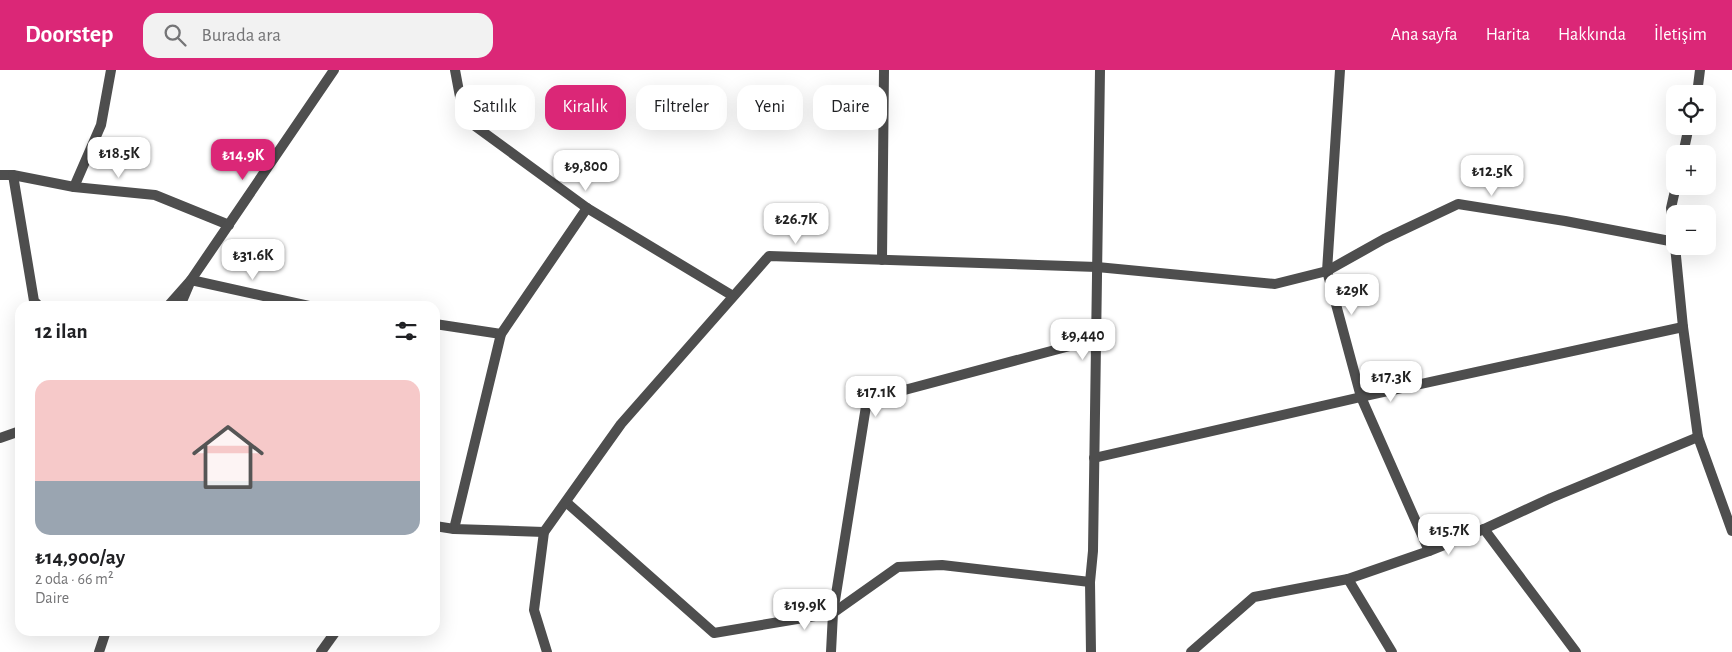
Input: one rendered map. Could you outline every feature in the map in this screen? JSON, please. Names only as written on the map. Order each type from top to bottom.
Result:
[{"type":"street","points":[[74,187],[101,125],[112,70]]},
{"type":"street","points":[[172,301],[191,280],[334,70]]},
{"type":"street","points":[[455,70],[464,118],[587,208],[733,296]]},
{"type":"street","points":[[882,260],[884,70]]},
{"type":"street","points":[[1091,652],[1090,582],[1093,551],[1100,70]]},
{"type":"street","points":[[1340,70],[1326,271],[1362,396],[1429,550]]},
{"type":"street","points":[[1698,85],[1700,70]]},
{"type":"street","points":[[0,175],[13,175],[74,187],[155,195],[229,224]]},
{"type":"street","points":[[13,175],[34,301]]},
{"type":"street","points":[[547,652],[534,610],[544,532],[621,424],[769,256],[1097,267],[1275,284],[1326,271],[1384,239],[1458,204],[1565,221],[1666,242]]},
{"type":"street","points":[[454,529],[501,334],[587,208]]},
{"type":"street","points":[[1676,255],[1683,327],[1698,437],[1732,531]]},
{"type":"street","points":[[182,301],[191,280]]},
{"type":"street","points":[[191,280],[287,301]]},
{"type":"street","points":[[440,325],[501,334]]},
{"type":"street","points":[[1094,458],[1362,396],[1683,327]]},
{"type":"street","points":[[831,652],[833,614],[866,400],[1096,339]]},
{"type":"street","points":[[0,438],[15,433]]},
{"type":"street","points":[[1191,652],[1254,597],[1348,579],[1429,550],[1484,529],[1551,498],[1698,437]]},
{"type":"street","points":[[566,502],[714,633],[833,614],[898,567],[942,565],[1090,582]]},
{"type":"street","points":[[440,527],[454,529],[544,532]]},
{"type":"street","points":[[1484,529],[1576,652]]},
{"type":"street","points":[[1348,579],[1392,652]]},
{"type":"street","points":[[99,652],[104,636]]},
{"type":"street","points":[[321,652],[332,636]]}]
